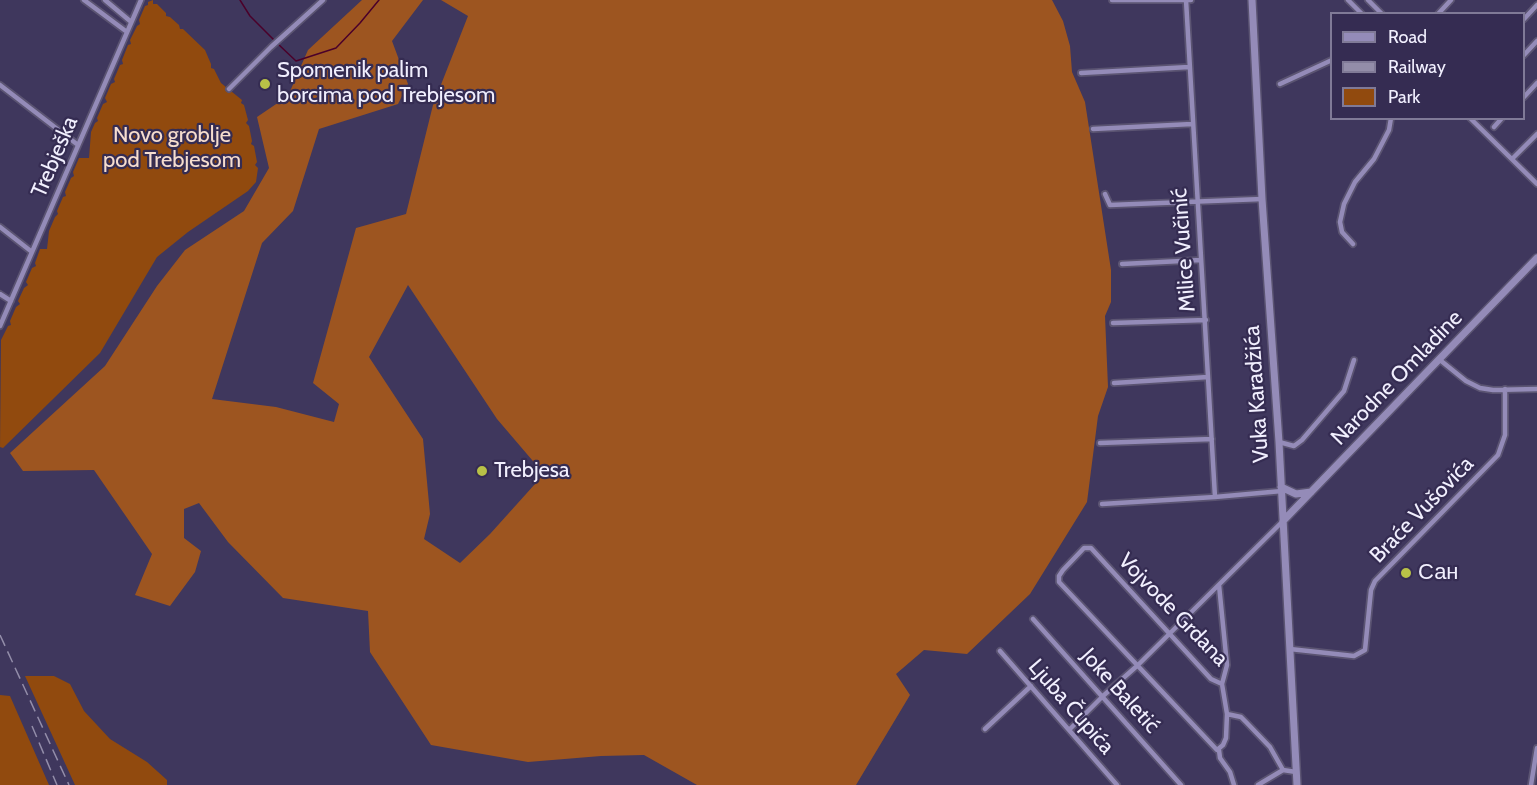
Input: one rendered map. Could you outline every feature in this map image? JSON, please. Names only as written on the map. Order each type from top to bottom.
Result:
[{"type":"street","points":[[84,0],[127,32]]},
{"type":"street","points":[[105,0],[130,21]]},
{"type":"street","name":"Trebješka","points":[[0,326],[141,0]]},
{"type":"street","points":[[229,89],[323,0]]},
{"type":"street","points":[[1112,0],[1191,0]]},
{"type":"street","name":"Milice Vučinić","points":[[1186,0],[1215,497]]},
{"type":"street","name":"Vuka Karadžića","points":[[1252,0],[1262,199],[1282,489],[1297,785]]},
{"type":"street","points":[[1348,0],[1360,12]]},
{"type":"street","points":[[1368,0],[1380,12]]},
{"type":"street","points":[[1440,12],[1451,0]]},
{"type":"street","points":[[1525,18],[1537,5]]},
{"type":"street","points":[[1525,54],[1537,41]]},
{"type":"street","points":[[1280,84],[1330,61]]},
{"type":"street","points":[[1081,74],[1189,66]]},
{"type":"street","points":[[1525,96],[1537,83]]},
{"type":"street","points":[[0,85],[78,145]]},
{"type":"street","points":[[1353,244],[1342,232],[1340,222],[1344,204],[1355,182],[1374,159],[1389,130],[1391,120]]},
{"type":"street","points":[[1472,120],[1537,184]]},
{"type":"street","points":[[1494,127],[1500,120]]},
{"type":"street","points":[[1093,129],[1192,124]]},
{"type":"street","points":[[1512,159],[1537,134]]},
{"type":"street","points":[[1105,194],[1110,205],[1262,199]]},
{"type":"street","points":[[0,228],[32,252]]},
{"type":"street","name":"Narodne Omladine","points":[[1283,521],[1537,258]]},
{"type":"street","points":[[1122,264],[1201,260]]},
{"type":"street","points":[[0,294],[11,302]]},
{"type":"street","points":[[1113,323],[1206,320]]},
{"type":"street","points":[[1279,442],[1294,446],[1302,440],[1344,391],[1354,360]]},
{"type":"street","points":[[1440,360],[1466,381],[1480,388],[1537,388]]},
{"type":"street","points":[[1114,383],[1208,377]]},
{"type":"street","name":"Braće Vušovića","points":[[1289,649],[1354,656],[1365,650],[1371,590],[1375,581],[1498,455],[1505,435],[1504,389]]},
{"type":"street","points":[[1100,443],[1212,439]]},
{"type":"street","points":[[1102,504],[1215,497],[1282,489],[1296,494],[1311,492]]},
{"type":"street","points":[[1070,729],[1169,635],[1283,521]]},
{"type":"street","name":"Vojvode Grdana","points":[[1138,665],[1059,582],[1059,576],[1084,548],[1091,548],[1211,679],[1222,684],[1227,714],[1226,738],[1218,750]]},
{"type":"street","points":[[1220,585],[1227,665],[1222,684]]},
{"type":"street","name":"Joke Baletić","points":[[1033,619],[1181,785]]},
{"type":"street","name":"Ljuba Čupića","points":[[1000,651],[1117,785]]},
{"type":"street","points":[[1138,665],[1218,750],[1234,785]]},
{"type":"street","points":[[985,729],[1031,686]]},
{"type":"street","points":[[1227,714],[1240,717],[1246,722],[1270,747],[1283,770]]},
{"type":"street","points":[[1531,785],[1537,748]]},
{"type":"street","points":[[1258,785],[1283,770],[1296,772]]},
{"type":"green space","name":"Novo groblje pod Trebjesom","points":[[153,0],[153,4],[157,4],[166,16],[170,17],[180,29],[183,29],[205,50],[211,68],[214,69],[221,83],[242,100],[257,162],[255,165],[258,168],[256,182],[248,191],[188,232],[157,257],[100,353],[3,448],[0,447],[1,340],[8,326],[11,325],[10,321],[16,307],[20,304],[18,301],[24,288],[28,285],[26,282],[32,268],[36,266],[40,249],[47,249],[49,231],[58,214],[57,211],[63,197],[66,196],[65,192],[74,176],[73,172],[79,158],[89,158],[91,132],[98,121],[97,118],[103,104],[107,102],[105,98],[111,84],[115,82],[114,79],[120,65],[123,64],[122,60],[140,24],[139,20],[145,6]]},
{"type":"green space","points":[[25,676],[54,676],[70,684],[84,711],[110,739],[147,762],[167,780],[167,785],[75,785]]},
{"type":"green space","points":[[0,695],[10,696],[49,785],[0,785]]},
{"type":"shaded area","name":"Trebjesa","points":[[362,0],[423,0],[392,41],[408,84],[398,104],[319,129],[293,211],[262,243],[212,399],[276,407],[334,422],[339,404],[313,383],[356,228],[406,214],[433,105],[468,16],[441,0],[1052,0],[1063,21],[1070,46],[1072,72],[1085,102],[1111,270],[1111,302],[1105,316],[1108,387],[1098,416],[1087,502],[1030,594],[967,654],[924,650],[896,674],[910,695],[856,785],[697,785],[644,755],[528,762],[431,745],[370,652],[368,611],[283,598],[228,542],[199,503],[184,509],[184,538],[201,551],[195,572],[170,606],[135,595],[152,554],[94,470],[23,471],[10,453],[105,366],[157,286],[185,250],[244,211],[269,168],[257,117],[288,96],[308,50]],"holes":[[[408,285],[497,419],[544,474],[490,534],[460,563],[424,539],[430,514],[423,439],[369,357]]]},
{"type":"waterway","points":[[240,0],[250,16],[275,41]]},
{"type":"waterway","points":[[278,44],[296,61],[336,48],[379,0]]},
{"type":"railway","points":[[0,635],[69,785]]},
{"type":"railway","points":[[32,726],[57,785]]},
{"type":"place","name":"Spomenik palim borcima pod Trebjesom","points":[[265,84]]},
{"type":"place","name":"Trebjesa","points":[[482,471]]},
{"type":"place","name":"Сан","points":[[1406,573]]}]
